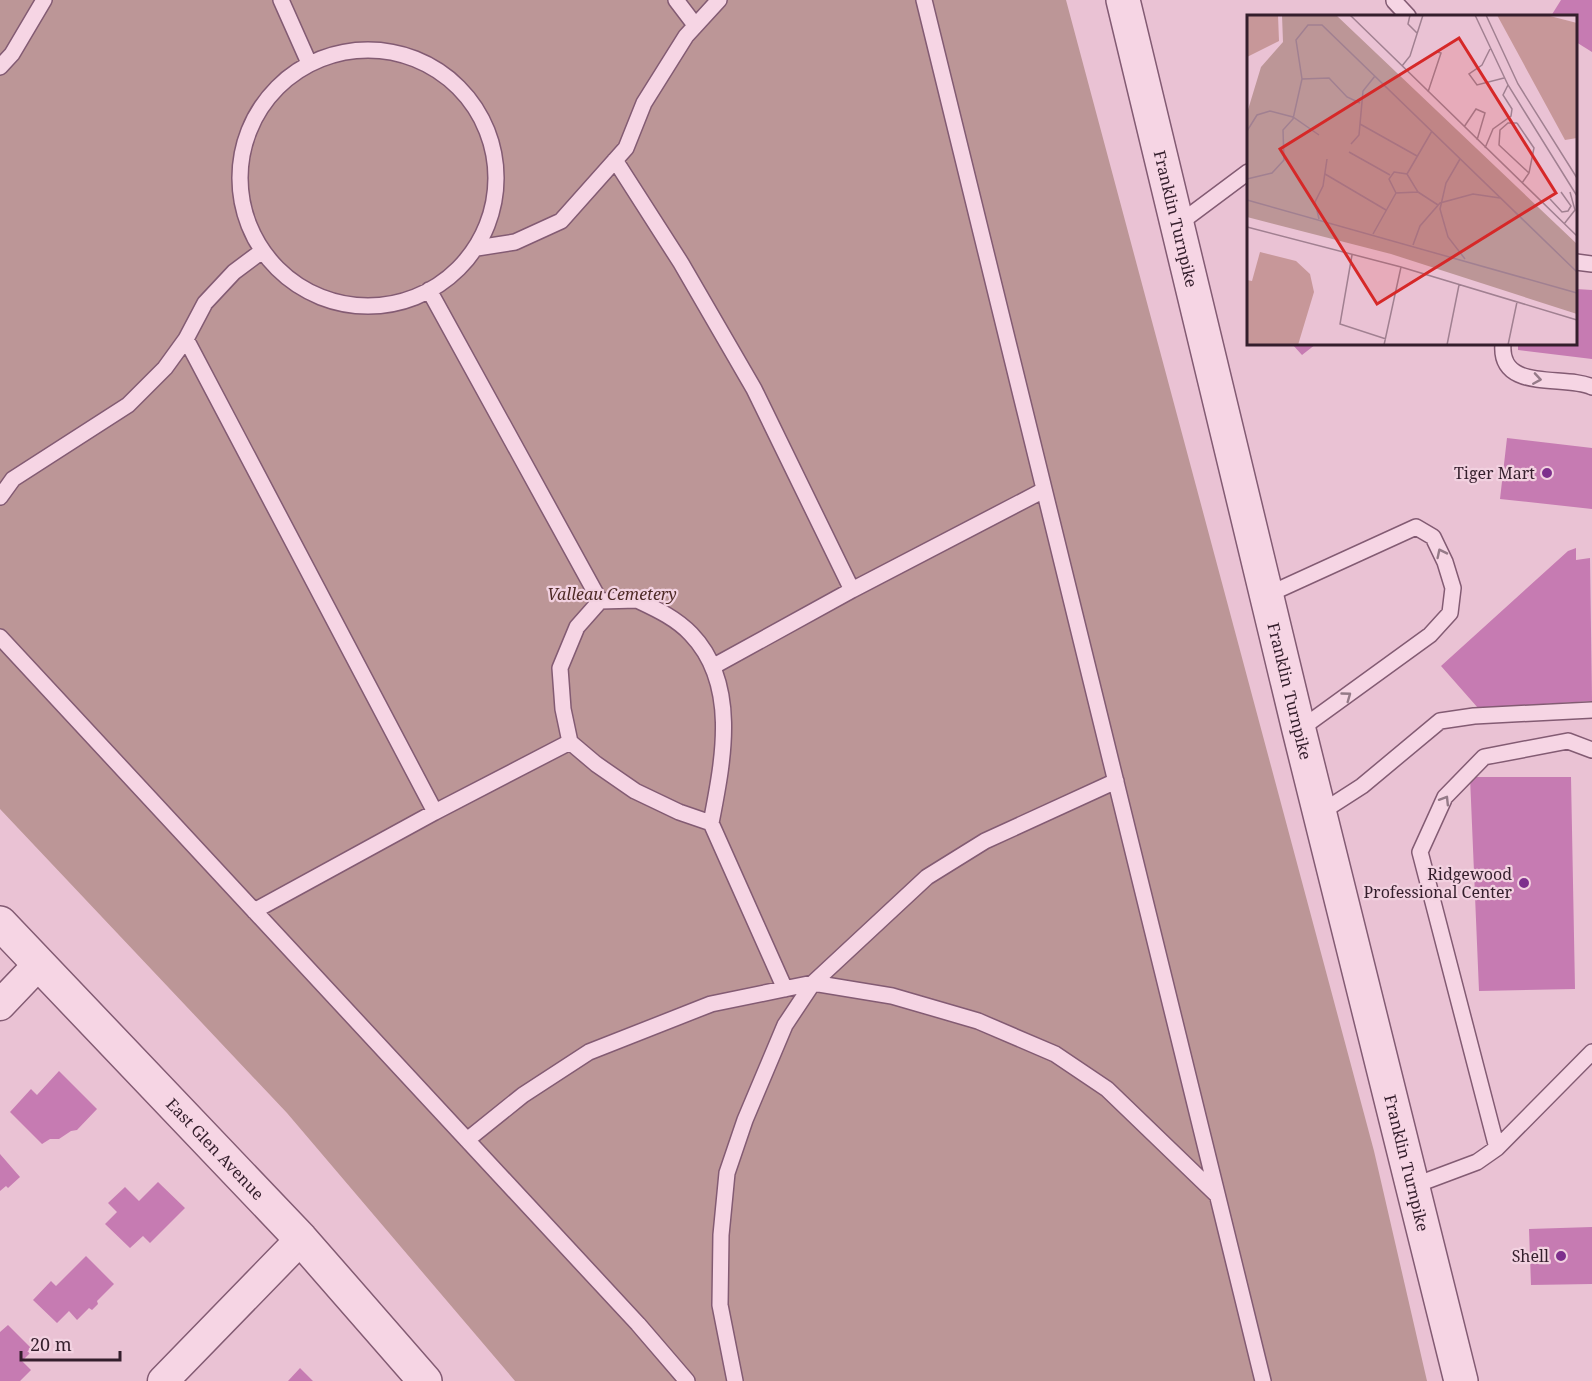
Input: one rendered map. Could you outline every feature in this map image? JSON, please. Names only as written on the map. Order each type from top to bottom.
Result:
[{"type":"street","name":"Franklin Turnpike","points":[[1123,0],[1299,730],[1461,1381]]},
{"type":"street","name":"East Glen Avenue","points":[[0,923],[301,1239],[425,1381]]},
{"type":"street","points":[[0,1005],[39,964]]},
{"type":"street","points":[[163,1381],[301,1239]]},
{"type":"lane","points":[[0,67],[12,54],[44,0]]},
{"type":"lane","points":[[281,0],[309,63]]},
{"type":"lane","points":[[676,0],[695,25]]},
{"type":"lane","points":[[477,248],[516,242],[561,220],[626,148],[644,103],[686,36],[719,0]]},
{"type":"lane","points":[[924,0],[1263,1381]]},
{"type":"lane","points":[[1394,1],[1407,15]]},
{"type":"lane","points":[[374,49],[414,57],[452,80],[482,118],[497,168],[491,219],[477,248],[452,276],[412,299],[382,306],[329,300],[286,277],[262,251],[246,218],[239,173],[254,117],[284,80],[309,63],[335,53],[374,49]]},
{"type":"lane","points":[[615,160],[681,263],[754,388],[852,590]]},
{"type":"lane","points":[[1177,225],[1247,173]]},
{"type":"lane","points":[[0,497],[13,480],[128,405],[165,368],[186,339],[205,303],[234,272],[262,251]]},
{"type":"lane","points":[[1577,262],[1592,264]]},
{"type":"lane","points":[[429,290],[600,602]]},
{"type":"lane","points":[[186,339],[435,812]]},
{"type":"lane","points":[[1503,345],[1509,364],[1517,374],[1533,379],[1592,387]]},
{"type":"lane","points":[[714,666],[852,590],[1044,490]]},
{"type":"lane","points":[[1267,595],[1416,527],[1432,537],[1445,562],[1453,588],[1450,613],[1430,635],[1299,730]]},
{"type":"lane","points":[[711,823],[679,812],[635,790],[596,764],[570,742],[563,709],[560,668],[577,627],[600,602],[637,600],[666,614],[691,634],[714,666],[724,717],[720,777],[711,823],[785,989]]},
{"type":"lane","points":[[0,637],[629,1315],[687,1381]]},
{"type":"lane","points":[[1320,813],[1362,786],[1440,721],[1474,716],[1592,710]]},
{"type":"lane","points":[[1497,1148],[1420,852],[1445,797],[1484,757],[1568,741],[1592,750]]},
{"type":"lane","points":[[254,911],[435,812],[570,742]]},
{"type":"lane","points":[[735,1381],[720,1305],[721,1235],[727,1173],[745,1120],[785,1025],[813,983],[927,877],[985,841],[1116,781]]},
{"type":"lane","points":[[467,1140],[523,1095],[589,1052],[711,1004],[813,983],[892,996],[978,1021],[1055,1054],[1107,1089],[1218,1195]]},
{"type":"lane","points":[[1413,1186],[1477,1162],[1497,1148],[1592,1052]]},
{"type":"green space","name":"Valleau Cemetery","points":[[0,0],[1066,0],[1374,1151],[1427,1381],[515,1381],[287,1113],[0,809]]},
{"type":"building","points":[[1561,0],[1592,0],[1592,52],[1577,43],[1577,15],[1552,15]]},
{"type":"building","points":[[1577,289],[1592,290],[1592,359],[1518,350],[1518,345],[1577,345]]},
{"type":"building","points":[[1293,345],[1315,345],[1302,355]]},
{"type":"building","name":"Tiger Mart","points":[[1507,438],[1592,448],[1592,509],[1500,499]]},
{"type":"building","points":[[1576,548],[1576,560],[1590,558],[1592,701],[1478,708],[1441,666],[1568,551]]},
{"type":"building","name":"Ridgewood Professional Center","points":[[1470,777],[1571,777],[1575,989],[1479,991]]},
{"type":"building","points":[[59,1071],[97,1109],[77,1130],[42,1144],[10,1112],[31,1089],[37,1095]]},
{"type":"building","points":[[0,1154],[20,1177],[8,1188],[6,1186],[0,1191]]},
{"type":"building","points":[[158,1182],[185,1208],[150,1243],[143,1236],[130,1248],[105,1224],[117,1212],[108,1203],[125,1187],[139,1201]]},
{"type":"building","name":"Shell","points":[[1592,1227],[1592,1284],[1531,1285],[1529,1229]]},
{"type":"building","points":[[86,1256],[114,1284],[97,1301],[98,1304],[92,1310],[89,1308],[77,1320],[69,1311],[57,1323],[33,1300],[51,1281],[56,1286]]},
{"type":"building","points":[[8,1325],[33,1350],[22,1361],[31,1370],[20,1381],[0,1381],[0,1332]]},
{"type":"building","points":[[300,1368],[313,1381],[288,1381]]},
{"type":"place","name":"Tiger Mart","points":[[1547,473]]},
{"type":"place","name":"Ridgewood Professional Center","points":[[1524,883]]},
{"type":"place","name":"Shell","points":[[1561,1256]]}]
